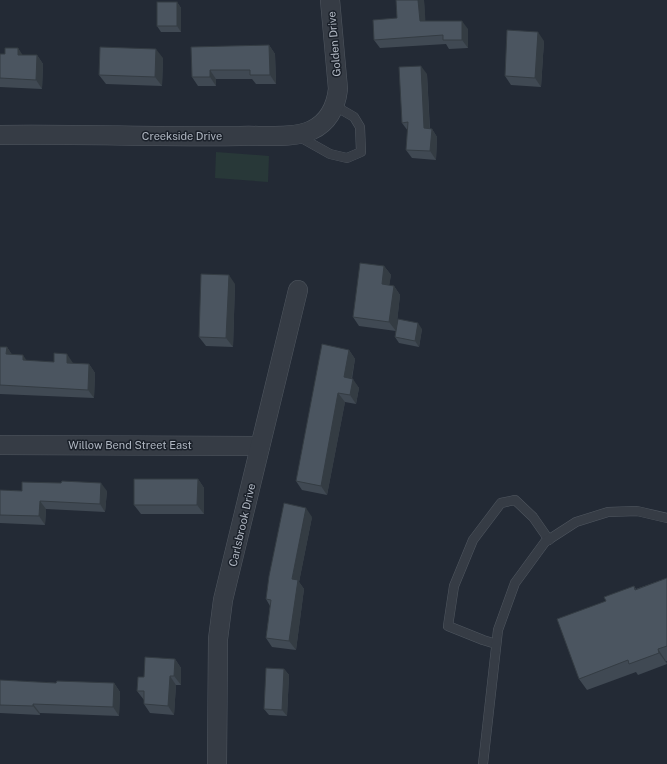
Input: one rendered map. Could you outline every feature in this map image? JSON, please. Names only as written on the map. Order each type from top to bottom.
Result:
[{"type":"street","name":"Golden Drive","points":[[330,0],[337,97]]},
{"type":"street","name":"Creekside Drive","points":[[0,135],[295,135],[304,133],[320,125],[328,116],[337,97]]},
{"type":"street","name":"Carlsbrook Drive","points":[[217,764],[219,623],[298,290]]},
{"type":"street","name":"Willow Bend Street East","points":[[0,445],[260,446]]},
{"type":"lane","points":[[295,135],[330,154],[347,158],[361,152],[360,127],[354,117],[337,97]]},
{"type":"lane","points":[[496,644],[448,626],[454,586],[473,540],[501,503],[515,500],[533,517],[549,540]]},
{"type":"lane","points":[[483,764],[498,630],[515,583],[545,542],[576,522],[608,512],[637,511],[667,518]]},
{"type":"shaded area","points":[[216,152],[269,156],[268,182],[215,178]]},
{"type":"building","points":[[396,0],[418,0],[420,21],[462,21],[462,40],[443,40],[443,35],[374,40],[373,20],[397,18]]},
{"type":"building","points":[[157,2],[177,2],[177,26],[157,26]]},
{"type":"building","points":[[507,30],[538,32],[535,78],[505,76]]},
{"type":"building","points":[[269,45],[270,75],[250,75],[250,70],[210,70],[210,77],[192,77],[191,47]]},
{"type":"building","points":[[100,47],[156,49],[155,77],[99,75]]},
{"type":"building","points":[[5,48],[18,48],[18,55],[37,55],[36,80],[0,78],[0,54],[5,54]]},
{"type":"building","points":[[421,66],[424,128],[432,129],[430,151],[406,150],[408,122],[402,123],[399,67]]},
{"type":"building","points":[[360,263],[384,266],[382,284],[394,286],[389,322],[353,317]]},
{"type":"building","points":[[201,274],[229,275],[226,338],[199,337]]},
{"type":"building","points":[[398,319],[418,323],[415,341],[395,337]]},
{"type":"building","points":[[322,344],[349,350],[344,377],[353,379],[350,395],[338,393],[321,486],[296,481]]},
{"type":"building","points":[[0,347],[7,347],[6,354],[23,355],[23,360],[54,362],[54,353],[67,354],[67,363],[89,364],[88,390],[0,385]]},
{"type":"building","points":[[134,479],[198,479],[197,505],[134,505]]},
{"type":"building","points":[[62,481],[101,483],[100,504],[40,501],[39,516],[0,515],[0,490],[22,491],[22,482],[61,483]]},
{"type":"building","points":[[284,503],[306,508],[292,579],[298,580],[289,641],[266,638],[271,600],[266,599],[269,576]]},
{"type":"building","points":[[667,578],[667,646],[658,649],[659,653],[629,664],[628,660],[579,679],[557,619],[606,601],[604,597],[634,586],[635,590]]},
{"type":"building","points":[[145,657],[175,659],[174,676],[170,676],[168,706],[144,704],[144,691],[137,691],[138,677],[144,677]]},
{"type":"building","points":[[266,668],[284,669],[282,710],[264,709]]},
{"type":"building","points":[[0,680],[56,683],[57,681],[114,683],[113,707],[33,704],[33,706],[0,705]]}]
